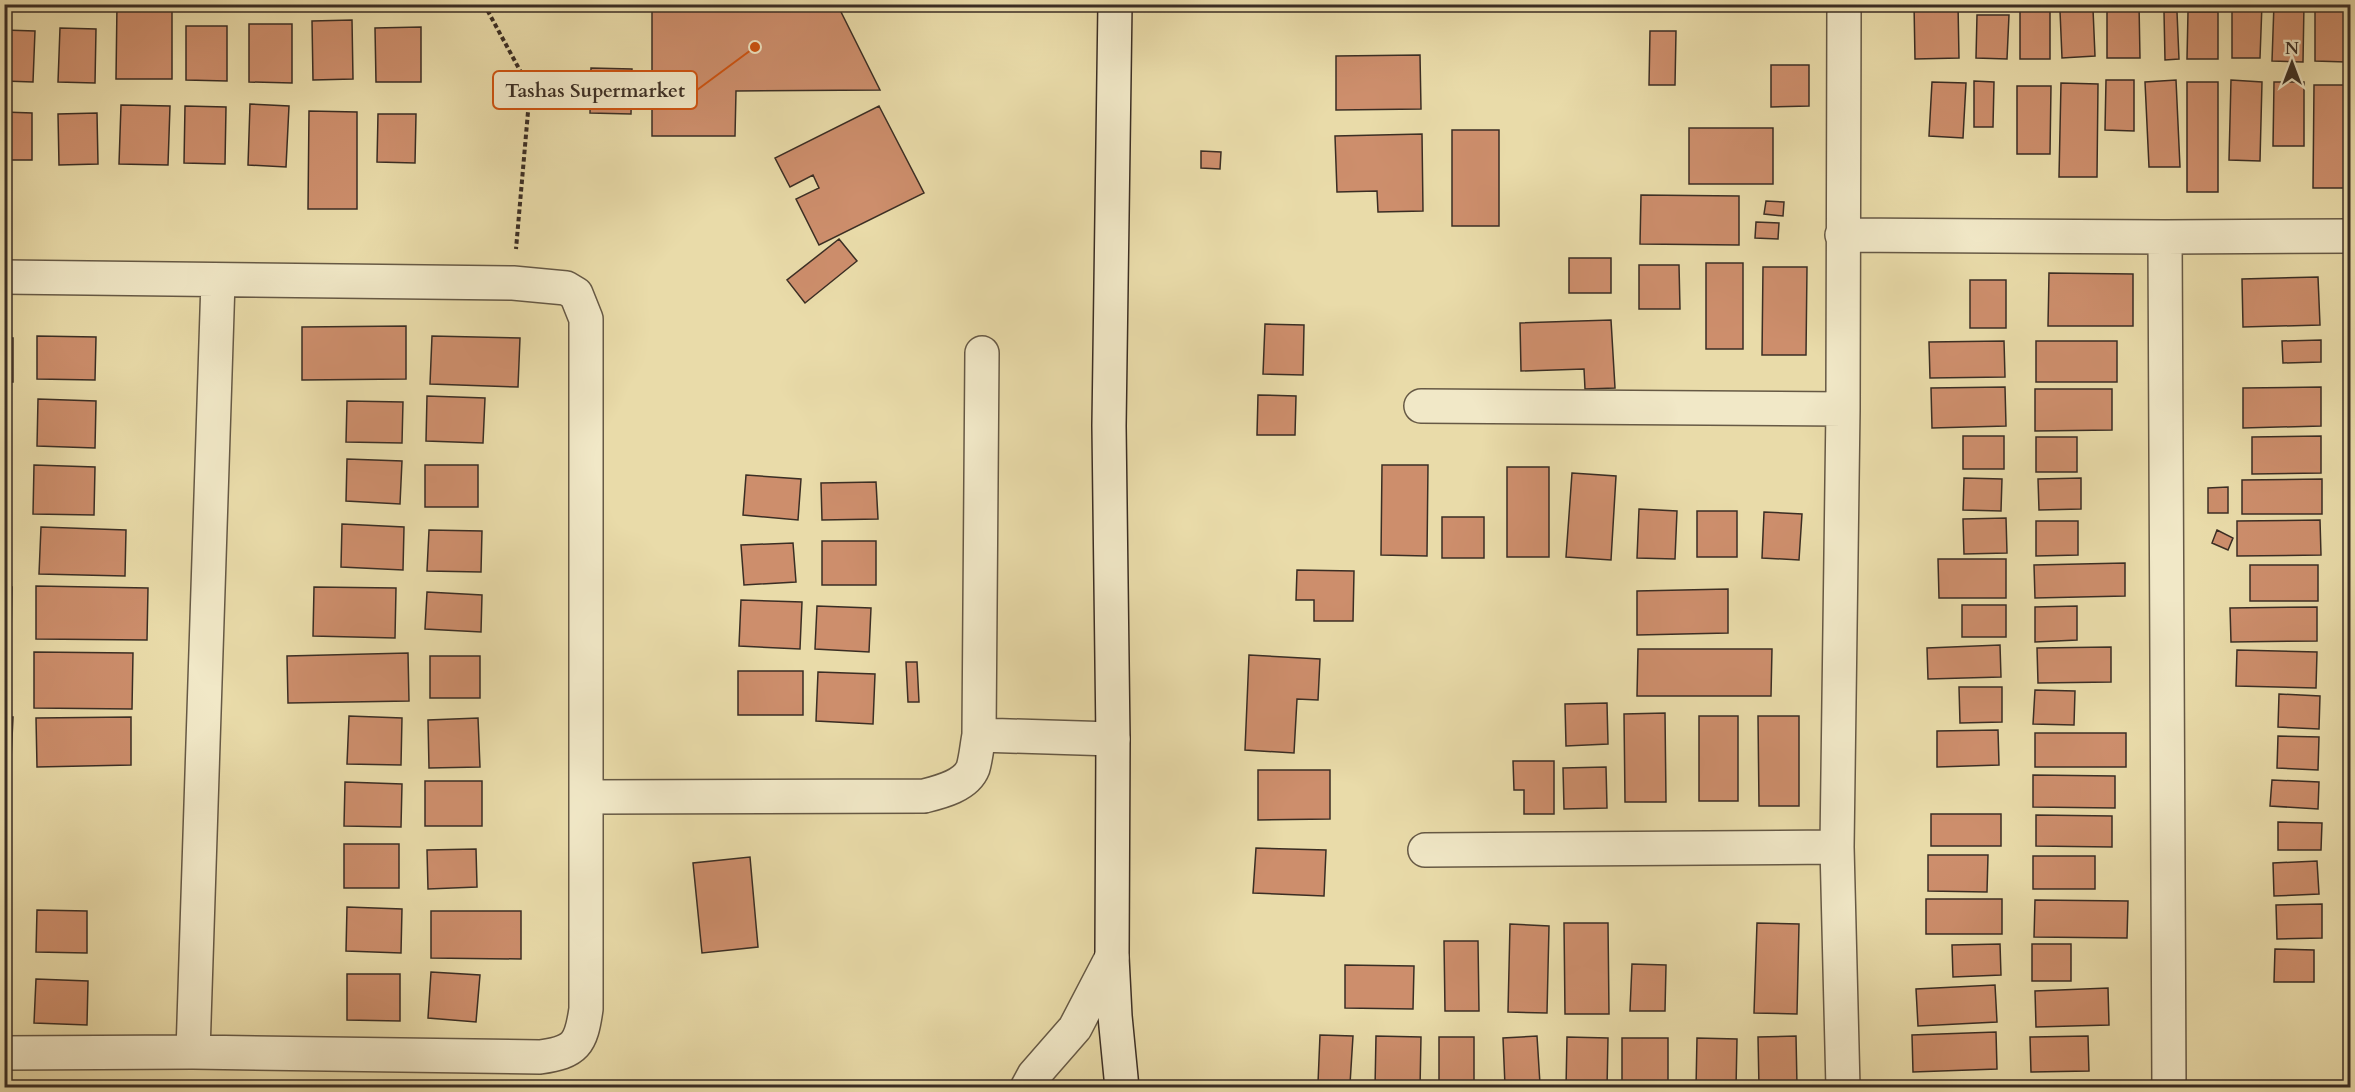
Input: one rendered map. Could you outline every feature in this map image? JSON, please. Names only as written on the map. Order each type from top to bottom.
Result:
[{"type":"street","points":[[1115,4],[1109,426],[1113,739],[1112,957],[1114,1016],[1122,1088]]},
{"type":"street","points":[[1843,1088],[1837,847],[1843,409],[1844,4]]},
{"type":"street","points":[[1842,235],[2350,236]]},
{"type":"street","points":[[2165,237],[2169,1088]]},
{"type":"street","points":[[4,277],[513,283],[566,288],[576,294],[586,319],[588,797],[586,1009],[581,1035],[576,1045],[568,1050],[540,1058],[193,1052],[4,1053]]},
{"type":"street","points":[[193,1052],[218,281]]},
{"type":"street","points":[[588,797],[924,796],[945,791],[962,781],[972,770],[979,735],[982,353]]},
{"type":"street","points":[[1421,406],[1843,409]]},
{"type":"street","points":[[979,735],[1113,739]]},
{"type":"street","points":[[1425,850],[1837,847]]},
{"type":"street","points":[[1027,1088],[1034,1075],[1075,1028],[1112,957]]},
{"type":"path","points":[[484,4],[531,89],[513,283]]},
{"type":"building","points":[[117,4],[172,4],[172,79],[116,79]]},
{"type":"building","points":[[652,4],[837,4],[880,90],[736,91],[735,136],[652,136]]},
{"type":"building","points":[[1914,4],[1958,4],[1959,58],[1915,59]]},
{"type":"building","points":[[2107,4],[2139,4],[2140,58],[2107,58]]},
{"type":"building","points":[[2232,4],[2262,4],[2260,58],[2232,58]]},
{"type":"building","points":[[2274,4],[2304,4],[2303,62],[2272,61]]},
{"type":"building","points":[[2315,4],[2346,4],[2346,62],[2315,61]]},
{"type":"building","points":[[2093,9],[2095,56],[2062,58],[2060,11]]},
{"type":"building","points":[[2020,10],[2050,10],[2050,59],[2020,59]]},
{"type":"building","points":[[2164,12],[2177,12],[2179,59],[2165,60]]},
{"type":"building","points":[[2188,12],[2218,12],[2218,59],[2187,59]]},
{"type":"building","points":[[1977,15],[2009,15],[2007,59],[1976,58]]},
{"type":"building","points":[[352,20],[353,79],[313,80],[312,21]]},
{"type":"building","points":[[249,24],[292,24],[292,83],[249,82]]},
{"type":"building","points":[[186,26],[227,26],[227,81],[186,80]]},
{"type":"building","points":[[421,27],[421,82],[376,82],[375,28]]},
{"type":"building","points":[[60,28],[96,29],[95,83],[58,82]]},
{"type":"building","points":[[4,30],[35,31],[33,82],[4,81]]},
{"type":"building","points":[[1650,31],[1676,31],[1675,85],[1649,85]]},
{"type":"building","points":[[1420,55],[1421,109],[1336,110],[1336,56]]},
{"type":"building","points":[[1771,65],[1809,65],[1809,106],[1771,107]]},
{"type":"building","points":[[591,68],[632,69],[631,114],[590,113]]},
{"type":"building","points":[[2106,80],[2134,80],[2134,131],[2105,130]]},
{"type":"building","points":[[2176,80],[2180,167],[2149,167],[2145,82]]},
{"type":"building","points":[[2231,80],[2262,82],[2260,161],[2229,160]]},
{"type":"building","points":[[1974,81],[1994,82],[1993,127],[1974,127]]},
{"type":"building","points":[[1932,82],[1966,83],[1963,138],[1929,136]]},
{"type":"building","points":[[2187,82],[2218,82],[2218,192],[2187,192]]},
{"type":"building","points":[[2274,82],[2304,82],[2304,146],[2273,146]]},
{"type":"building","points":[[2061,83],[2098,84],[2097,177],[2059,177]]},
{"type":"building","points":[[2314,85],[2348,85],[2348,188],[2313,188]]},
{"type":"building","points":[[2017,86],[2051,86],[2050,154],[2017,154]]},
{"type":"building","points":[[250,104],[289,106],[286,167],[248,165]]},
{"type":"building","points":[[121,105],[170,106],[168,165],[119,164]]},
{"type":"building","points":[[185,106],[226,107],[225,164],[184,163]]},
{"type":"building","points":[[879,106],[924,193],[819,245],[796,199],[819,188],[813,175],[790,187],[775,158]]},
{"type":"building","points":[[309,111],[357,112],[357,209],[308,209]]},
{"type":"building","points":[[4,112],[32,113],[32,160],[4,160]]},
{"type":"building","points":[[97,113],[98,164],[59,165],[58,114]]},
{"type":"building","points":[[378,114],[416,114],[415,163],[377,162]]},
{"type":"building","points":[[1689,128],[1773,128],[1773,184],[1689,184]]},
{"type":"building","points":[[1452,130],[1499,130],[1499,226],[1452,226]]},
{"type":"building","points":[[1422,134],[1423,211],[1378,212],[1377,191],[1337,192],[1335,136]]},
{"type":"building","points":[[1201,151],[1221,152],[1220,169],[1201,168]]},
{"type":"building","points":[[1641,195],[1739,196],[1739,245],[1640,244]]},
{"type":"building","points":[[1766,201],[1784,202],[1783,216],[1764,214]]},
{"type":"building","points":[[1756,222],[1779,223],[1778,239],[1755,238]]},
{"type":"building","points":[[839,239],[857,261],[805,303],[787,280]]},
{"type":"building","points":[[1569,258],[1611,258],[1611,293],[1569,293]]},
{"type":"building","points":[[1706,263],[1743,263],[1743,349],[1706,349]]},
{"type":"building","points":[[1639,265],[1679,265],[1680,309],[1639,309]]},
{"type":"building","points":[[1763,267],[1807,267],[1806,355],[1762,355]]},
{"type":"building","points":[[2049,273],[2133,274],[2133,326],[2048,326]]},
{"type":"building","points":[[2318,277],[2320,325],[2243,327],[2242,279]]},
{"type":"building","points":[[1970,280],[2006,280],[2006,328],[1970,328]]},
{"type":"building","points":[[1611,320],[1615,388],[1585,389],[1584,369],[1521,371],[1520,323]]},
{"type":"building","points":[[1265,324],[1304,325],[1303,375],[1263,374]]},
{"type":"building","points":[[406,326],[406,379],[302,380],[302,327]]},
{"type":"building","points":[[37,336],[96,337],[95,380],[37,379]]},
{"type":"building","points":[[432,336],[520,338],[518,387],[430,384]]},
{"type":"building","points":[[4,338],[13,338],[13,382],[4,382]]},
{"type":"building","points":[[2321,340],[2321,362],[2283,363],[2282,341]]},
{"type":"building","points":[[2004,341],[2005,377],[1930,378],[1929,342]]},
{"type":"building","points":[[2036,341],[2117,341],[2117,382],[2036,382]]},
{"type":"building","points":[[2005,387],[2006,426],[1932,428],[1931,388]]},
{"type":"building","points":[[2321,387],[2321,426],[2243,428],[2243,388]]},
{"type":"building","points":[[2035,389],[2112,389],[2112,430],[2035,431]]},
{"type":"building","points":[[1258,395],[1296,396],[1295,435],[1257,435]]},
{"type":"building","points":[[427,396],[485,398],[483,443],[426,441]]},
{"type":"building","points":[[4,398],[11,398],[11,449],[4,449]]},
{"type":"building","points":[[38,399],[96,401],[95,448],[37,446]]},
{"type":"building","points":[[347,401],[403,402],[402,443],[346,442]]},
{"type":"building","points":[[1963,436],[2004,436],[2004,469],[1963,469]]},
{"type":"building","points":[[2321,436],[2321,473],[2252,474],[2252,437]]},
{"type":"building","points":[[2036,437],[2077,437],[2077,472],[2036,472]]},
{"type":"building","points":[[347,459],[402,461],[400,504],[346,501]]},
{"type":"building","points":[[4,465],[11,465],[8,519],[4,519]]},
{"type":"building","points":[[34,465],[95,467],[94,515],[33,514]]},
{"type":"building","points":[[425,465],[478,465],[478,507],[425,507]]},
{"type":"building","points":[[1382,465],[1428,465],[1427,556],[1381,555]]},
{"type":"building","points":[[1507,467],[1549,467],[1549,557],[1507,557]]},
{"type":"building","points":[[1572,473],[1616,476],[1611,560],[1566,557]]},
{"type":"building","points":[[746,475],[801,479],[798,520],[743,515]]},
{"type":"building","points":[[1964,478],[2002,479],[2001,511],[1963,510]]},
{"type":"building","points":[[2081,478],[2081,509],[2039,510],[2038,479]]},
{"type":"building","points":[[2322,479],[2322,514],[2242,514],[2242,480]]},
{"type":"building","points":[[876,482],[878,519],[822,520],[821,483]]},
{"type":"building","points":[[2228,487],[2228,513],[2208,513],[2208,488]]},
{"type":"building","points":[[1639,509],[1677,511],[1675,559],[1637,558]]},
{"type":"building","points":[[1697,511],[1737,511],[1737,557],[1697,557]]},
{"type":"building","points":[[1764,512],[1802,514],[1799,560],[1762,558]]},
{"type":"building","points":[[1442,517],[1484,517],[1484,558],[1442,558]]},
{"type":"building","points":[[2006,518],[2007,553],[1964,554],[1963,519]]},
{"type":"building","points":[[2320,520],[2321,555],[2237,556],[2237,521]]},
{"type":"building","points":[[2036,521],[2078,521],[2078,555],[2036,556]]},
{"type":"building","points":[[342,524],[404,527],[403,570],[341,567]]},
{"type":"building","points":[[41,527],[126,530],[125,576],[39,574]]},
{"type":"building","points":[[429,530],[482,531],[481,572],[427,571]]},
{"type":"building","points":[[2217,530],[2233,538],[2228,550],[2212,543]]},
{"type":"building","points":[[4,535],[11,535],[9,575],[4,575]]},
{"type":"building","points":[[822,541],[876,541],[876,585],[822,585]]},
{"type":"building","points":[[793,543],[796,582],[744,585],[741,545]]},
{"type":"building","points":[[1938,559],[2006,559],[2006,598],[1939,598]]},
{"type":"building","points":[[2125,563],[2125,596],[2035,598],[2034,565]]},
{"type":"building","points":[[2250,565],[2318,565],[2318,601],[2250,601]]},
{"type":"building","points":[[1297,570],[1354,571],[1353,621],[1314,621],[1314,600],[1296,600]]},
{"type":"building","points":[[4,586],[12,587],[11,636],[4,636]]},
{"type":"building","points":[[36,586],[148,588],[147,640],[36,639]]},
{"type":"building","points":[[314,587],[396,588],[395,638],[313,636]]},
{"type":"building","points":[[1728,589],[1728,633],[1637,635],[1637,591]]},
{"type":"building","points":[[427,592],[482,595],[481,632],[425,629]]},
{"type":"building","points":[[741,600],[802,602],[800,649],[739,646]]},
{"type":"building","points":[[1962,605],[2006,605],[2006,637],[1962,637]]},
{"type":"building","points":[[817,606],[871,608],[869,652],[815,649]]},
{"type":"building","points":[[2077,606],[2077,640],[2035,642],[2035,607]]},
{"type":"building","points":[[2317,607],[2317,641],[2231,642],[2230,608]]},
{"type":"building","points":[[2000,645],[2001,677],[1928,679],[1927,648]]},
{"type":"building","points":[[2111,647],[2111,682],[2038,683],[2037,648]]},
{"type":"building","points":[[1638,649],[1772,649],[1771,696],[1637,696]]},
{"type":"building","points":[[2237,650],[2317,652],[2316,688],[2236,686]]},
{"type":"building","points":[[34,652],[133,653],[132,709],[34,708]]},
{"type":"building","points":[[408,653],[409,701],[288,703],[287,656]]},
{"type":"building","points":[[1249,655],[1320,659],[1318,700],[1297,699],[1294,753],[1245,750]]},
{"type":"building","points":[[430,656],[480,656],[480,698],[430,698]]},
{"type":"building","points":[[4,661],[7,661],[5,703],[4,703]]},
{"type":"building","points":[[906,662],[917,662],[919,702],[908,702]]},
{"type":"building","points":[[738,671],[803,671],[803,715],[738,715]]},
{"type":"building","points":[[818,672],[875,674],[873,724],[816,721]]},
{"type":"building","points":[[1959,687],[2002,687],[2002,722],[1960,723]]},
{"type":"building","points":[[2035,690],[2075,691],[2074,725],[2033,724]]},
{"type":"building","points":[[2279,694],[2320,696],[2319,729],[2278,727]]},
{"type":"building","points":[[1607,703],[1608,744],[1566,746],[1565,704]]},
{"type":"building","points":[[1665,713],[1666,802],[1625,802],[1624,714]]},
{"type":"building","points":[[349,716],[402,718],[401,765],[347,764]]},
{"type":"building","points":[[1699,716],[1738,716],[1738,801],[1699,801]]},
{"type":"building","points":[[1758,716],[1799,716],[1799,806],[1759,806]]},
{"type":"building","points":[[4,717],[13,717],[11,760],[4,759]]},
{"type":"building","points":[[131,717],[131,765],[37,767],[36,718]]},
{"type":"building","points":[[478,718],[480,767],[429,768],[428,720]]},
{"type":"building","points":[[1998,730],[1999,765],[1937,767],[1937,731]]},
{"type":"building","points":[[2035,733],[2126,733],[2126,767],[2035,767]]},
{"type":"building","points":[[2278,736],[2319,737],[2318,770],[2277,768]]},
{"type":"building","points":[[1513,761],[1554,761],[1554,814],[1524,814],[1524,790],[1514,790]]},
{"type":"building","points":[[1606,767],[1607,808],[1564,809],[1563,768]]},
{"type":"building","points":[[1258,770],[1330,770],[1330,819],[1258,820]]},
{"type":"building","points":[[2033,775],[2115,776],[2115,808],[2033,807]]},
{"type":"building","points":[[2272,780],[2319,782],[2318,809],[2270,806]]},
{"type":"building","points":[[425,781],[482,781],[482,826],[425,826]]},
{"type":"building","points":[[345,782],[402,784],[401,827],[344,826]]},
{"type":"building","points":[[4,788],[8,788],[8,825],[4,825]]},
{"type":"building","points":[[1931,814],[2001,814],[2001,846],[1931,846]]},
{"type":"building","points":[[2036,815],[2112,816],[2112,847],[2036,846]]},
{"type":"building","points":[[2278,822],[2322,823],[2321,850],[2278,850]]},
{"type":"building","points":[[344,844],[399,844],[399,888],[344,888]]},
{"type":"building","points":[[1256,848],[1326,850],[1324,896],[1253,893]]},
{"type":"building","points":[[476,849],[477,887],[428,889],[427,850]]},
{"type":"building","points":[[1928,855],[1988,855],[1987,892],[1928,891]]},
{"type":"building","points":[[2033,856],[2095,856],[2095,889],[2033,889]]},
{"type":"building","points":[[750,857],[758,947],[702,953],[693,863]]},
{"type":"building","points":[[2317,861],[2319,894],[2274,896],[2273,863]]},
{"type":"building","points":[[1926,899],[2002,899],[2002,934],[1926,934]]},
{"type":"building","points":[[2035,900],[2128,901],[2127,938],[2034,937]]},
{"type":"building","points":[[4,901],[6,901],[6,957],[4,957]]},
{"type":"building","points":[[2322,904],[2322,938],[2277,939],[2276,905]]},
{"type":"building","points":[[347,907],[402,909],[401,953],[346,951]]},
{"type":"building","points":[[37,910],[87,911],[87,953],[36,952]]},
{"type":"building","points":[[431,911],[521,911],[521,959],[431,958]]},
{"type":"building","points":[[1564,923],[1608,923],[1609,1014],[1565,1014]]},
{"type":"building","points":[[1757,923],[1799,924],[1797,1014],[1754,1013]]},
{"type":"building","points":[[1510,924],[1549,926],[1547,1013],[1508,1012]]},
{"type":"building","points":[[1444,941],[1478,941],[1479,1011],[1445,1011]]},
{"type":"building","points":[[2000,944],[2001,975],[1953,977],[1952,945]]},
{"type":"building","points":[[2032,944],[2071,944],[2071,981],[2032,981]]},
{"type":"building","points":[[2275,949],[2314,950],[2314,982],[2274,982]]},
{"type":"building","points":[[1632,964],[1666,965],[1665,1011],[1630,1011]]},
{"type":"building","points":[[1345,965],[1414,966],[1413,1009],[1345,1008]]},
{"type":"building","points":[[431,972],[480,975],[476,1022],[428,1018]]},
{"type":"building","points":[[347,974],[400,974],[400,1021],[347,1020]]},
{"type":"building","points":[[4,978],[7,978],[5,1021],[4,1021]]},
{"type":"building","points":[[36,979],[88,981],[87,1025],[34,1023]]},
{"type":"building","points":[[1995,985],[1997,1022],[1918,1026],[1916,989]]},
{"type":"building","points":[[2108,988],[2109,1025],[2036,1027],[2035,991]]},
{"type":"building","points":[[1996,1032],[1997,1069],[1913,1072],[1912,1035]]},
{"type":"building","points":[[1320,1035],[1353,1036],[1350,1084],[1318,1083]]},
{"type":"building","points":[[1376,1036],[1421,1037],[1420,1088],[1375,1088]]},
{"type":"building","points":[[1537,1036],[1540,1084],[1505,1086],[1503,1038]]},
{"type":"building","points":[[1796,1036],[1797,1086],[1759,1087],[1758,1037]]},
{"type":"building","points":[[2088,1036],[2089,1071],[2031,1072],[2030,1037]]},
{"type":"building","points":[[1439,1037],[1474,1037],[1474,1086],[1439,1086]]},
{"type":"building","points":[[1567,1037],[1608,1038],[1607,1088],[1566,1088]]},
{"type":"building","points":[[1622,1038],[1668,1038],[1668,1088],[1622,1088]]},
{"type":"building","points":[[1697,1038],[1737,1039],[1736,1088],[1696,1088]]},
{"type":"building","points":[[2114,1084],[2114,1088],[2028,1088],[2028,1087]]},
{"type":"place","name":"Tashas Supermarket","points":[[755,47]]}]
